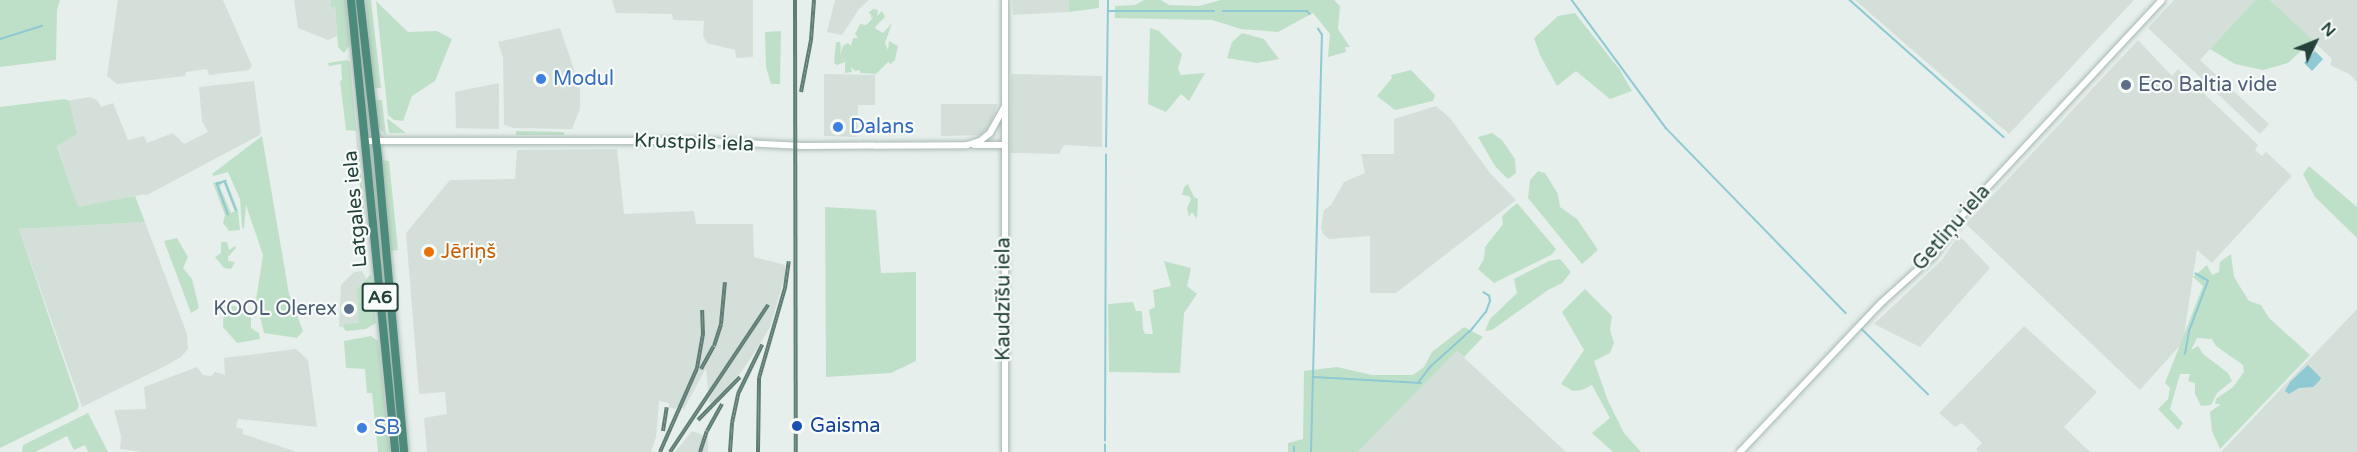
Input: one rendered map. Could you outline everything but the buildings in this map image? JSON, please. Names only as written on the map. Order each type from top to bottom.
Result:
[{"type":"highway","name":"Latgales iela","points":[[351,0],[371,141],[404,452]]},
{"type":"highway","name":"Latgales iela","points":[[360,0],[395,452]]},
{"type":"street","points":[[1004,145],[1005,0]]},
{"type":"street","name":"Getliņu iela","points":[[1740,452],[1881,303],[1933,256],[1968,208],[2162,0]]},
{"type":"street","points":[[967,145],[980,141],[990,133],[1004,108]]},
{"type":"street","name":"Krustpils iela","points":[[371,141],[704,141],[803,146],[1004,145]]},
{"type":"street","name":"Kaudzīšu iela","points":[[1004,145],[1005,452]]},
{"type":"shaded area","points":[[118,0],[223,0],[252,66],[249,70],[209,75],[207,69],[186,72],[185,76],[117,84],[107,76]]},
{"type":"shaded area","points":[[294,0],[331,0],[331,7],[335,7],[337,36],[328,40],[298,28]]},
{"type":"shaded area","points":[[612,0],[753,0],[753,57],[736,58],[735,50],[707,43],[703,36],[704,21],[673,20],[672,14],[616,13]]},
{"type":"shaded area","points":[[835,0],[869,0],[859,9],[842,35],[827,32]]},
{"type":"shaded area","points":[[1012,0],[1069,0],[1069,12],[1013,15]]},
{"type":"shaded area","points":[[1855,0],[2134,0],[2009,134]]},
{"type":"shaded area","points":[[2174,0],[2255,0],[2200,60],[2269,124],[2260,134],[2148,28]]},
{"type":"shaded area","points":[[2270,0],[2357,0],[2357,82],[2349,74],[2330,65],[2332,59]]},
{"type":"shaded area","name":"Modul","points":[[560,28],[580,87],[580,109],[572,129],[514,128],[504,125],[503,58],[498,42]]},
{"type":"shaded area","points":[[2138,40],[2172,76],[2178,69],[2258,145],[2255,150],[2262,156],[2266,152],[2292,176],[2212,263],[2197,250],[2183,342],[2140,390],[1966,224]]},
{"type":"shaded area","points":[[824,74],[875,75],[875,105],[858,105],[857,137],[824,136]]},
{"type":"shaded area","points":[[1011,74],[1102,76],[1102,147],[1064,145],[1059,154],[1010,153]]},
{"type":"shaded area","points":[[254,81],[261,133],[258,136],[147,195],[78,208],[55,138],[65,101],[90,97],[97,100],[101,107],[113,103],[128,140],[144,136],[147,143],[173,133],[184,144],[208,132],[202,121],[199,87]]},
{"type":"shaded area","name":"Modul","points":[[499,83],[499,129],[456,128],[455,92]]},
{"type":"shaded area","points":[[941,104],[997,104],[992,122],[982,135],[941,136]]},
{"type":"shaded area","points":[[1436,106],[1450,118],[1490,173],[1516,200],[1396,293],[1370,293],[1370,236],[1329,239],[1323,234],[1321,228],[1324,210],[1331,205],[1344,182],[1365,173],[1361,154],[1394,154],[1394,119]]},
{"type":"shaded area","points":[[617,149],[624,214],[694,211],[696,224],[753,224],[754,257],[785,265],[785,276],[770,327],[760,344],[742,371],[712,404],[708,401],[712,393],[708,391],[706,368],[684,409],[678,406],[675,409],[669,407],[669,403],[659,401],[656,437],[651,452],[427,452],[424,418],[447,414],[445,392],[419,394],[406,233],[450,180],[515,179],[517,150]]},
{"type":"shaded area","points":[[145,222],[187,334],[188,349],[181,357],[167,365],[82,407],[19,229]]},
{"type":"shaded area","points":[[1959,235],[1990,268],[1920,347],[1874,324],[1942,260]]},
{"type":"shaded area","name":"KOOL Olerex","points":[[362,271],[366,278],[361,326],[339,327],[341,285],[354,272]]},
{"type":"shaded area","points":[[2357,309],[2357,452],[2221,452]]},
{"type":"shaded area","points":[[2024,326],[2097,392],[2064,427],[2090,452],[1979,452],[1976,449],[1982,443],[1962,423],[1955,427],[1939,413]]},
{"type":"shaded area","points":[[296,349],[308,360],[317,427],[238,419],[236,427],[243,429],[243,434],[297,452],[141,452],[120,449],[121,436],[114,410],[146,409],[144,387],[197,367],[203,375],[211,376],[215,372],[225,375],[224,358]]},
{"type":"shaded area","points":[[1457,351],[1566,452],[1358,452]]},
{"type":"shaded area","points":[[692,431],[708,437],[708,452],[675,452]]},
{"type":"green space","points":[[0,0],[60,0],[57,10],[56,60],[0,67]]},
{"type":"green space","points":[[331,0],[346,0],[350,45],[344,53],[338,47],[335,7],[331,7]]},
{"type":"green space","points":[[366,0],[371,0],[381,88],[375,88],[371,68]]},
{"type":"green space","points":[[1069,0],[1099,0],[1099,8],[1069,12]]},
{"type":"green space","points":[[1144,0],[1161,0],[1169,5],[1199,6],[1221,0],[1334,0],[1340,6],[1338,29],[1350,47],[1345,47],[1346,52],[1328,57],[1330,34],[1313,13],[1278,32],[1241,29],[1212,20],[1115,18],[1115,6],[1135,5]]},
{"type":"green space","points":[[2255,0],[2270,0],[2313,40],[2288,63],[2263,70],[2235,64],[2210,49]]},
{"type":"green space","points":[[376,1],[408,32],[437,31],[452,39],[435,81],[412,96],[403,121],[394,120],[388,115]]},
{"type":"green space","points":[[873,9],[878,10],[877,16],[882,11],[885,17],[875,27],[876,29],[883,33],[892,23],[885,43],[888,50],[889,41],[898,46],[895,60],[891,64],[888,62],[876,74],[860,73],[860,70],[855,71],[851,67],[852,72],[845,73],[845,62],[837,65],[834,63],[836,42],[840,42],[840,56],[843,46],[848,43],[851,46],[853,38],[858,38],[855,34],[860,24],[866,25],[872,19],[873,16],[871,18],[871,14],[868,13]]},
{"type":"green space","points":[[1575,13],[1620,70],[1632,91],[1610,99],[1576,71],[1557,86],[1540,55],[1534,38],[1558,16]]},
{"type":"green space","points":[[1150,28],[1159,31],[1182,54],[1178,69],[1181,75],[1205,73],[1189,101],[1181,94],[1166,112],[1148,104]]},
{"type":"green space","points":[[781,31],[780,84],[771,84],[766,67],[765,32]]},
{"type":"green space","points":[[1242,33],[1264,39],[1279,59],[1257,63],[1227,58],[1232,42]]},
{"type":"green space","points":[[347,60],[350,62],[365,218],[362,213],[356,131],[346,130],[340,81],[342,80],[341,64],[329,66],[328,63]]},
{"type":"green space","points":[[1411,70],[1435,95],[1433,101],[1395,110],[1377,96],[1392,78],[1391,75]]},
{"type":"green space","points":[[65,99],[69,101],[77,134],[57,146],[78,207],[135,196],[145,222],[19,229],[79,405],[77,410],[0,448],[0,107]]},
{"type":"green space","points":[[376,100],[382,100],[386,136],[379,127]]},
{"type":"green space","points":[[388,119],[406,133],[389,133]]},
{"type":"green space","points":[[516,131],[564,132],[564,135],[516,135]]},
{"type":"green space","points":[[1492,133],[1502,140],[1515,159],[1516,173],[1508,179],[1495,166],[1478,137]]},
{"type":"green space","points":[[262,136],[289,294],[303,331],[297,338],[264,333],[256,300],[263,255],[246,205],[244,229],[242,227],[240,199],[228,172],[214,176],[212,174]]},
{"type":"green space","points":[[382,160],[389,161],[398,250],[390,251]]},
{"type":"green space","points":[[373,161],[388,319],[387,320],[371,162]]},
{"type":"green space","points":[[2309,166],[2357,207],[2357,238],[2315,197],[2303,174]]},
{"type":"green space","points":[[1538,171],[1545,173],[1558,194],[1560,207],[1577,219],[1598,250],[1582,264],[1528,198],[1530,180]]},
{"type":"green space","points":[[226,180],[238,210],[240,230],[229,231],[223,223],[225,215],[213,183],[220,181],[222,183],[220,187],[231,213],[235,211],[223,181]]},
{"type":"green space","points":[[1188,184],[1194,197],[1198,199],[1197,219],[1192,212],[1189,217],[1187,208],[1191,199],[1189,196],[1182,195],[1184,187]]},
{"type":"green space","points":[[1517,203],[1556,249],[1551,255],[1494,283],[1478,269],[1484,259],[1485,247],[1503,224],[1502,216]]},
{"type":"green space","points":[[825,207],[876,210],[881,273],[916,272],[916,361],[891,373],[826,377]]},
{"type":"green space","points":[[177,238],[188,257],[183,268],[192,279],[199,308],[191,313],[164,241]]},
{"type":"green space","points":[[221,242],[227,242],[229,250],[235,246],[236,248],[228,257],[228,261],[235,262],[231,269],[224,268],[215,257],[221,253]]},
{"type":"green space","points":[[2231,254],[2234,277],[2249,301],[2261,305],[2269,318],[2310,355],[2220,449],[2212,431],[2210,412],[2221,404],[2215,404],[2216,399],[2233,387],[2244,372],[2243,365],[2216,346],[2212,339],[2197,338],[2191,350],[2198,346],[2203,354],[2228,373],[2232,381],[2217,393],[2211,405],[2201,406],[2195,394],[2195,383],[2188,381],[2190,374],[2180,374],[2170,409],[2183,423],[2178,430],[2158,409],[2168,399],[2170,388],[2165,383],[2203,286],[2193,277],[2207,265],[2212,275],[2219,272],[2220,262]]},
{"type":"green space","points":[[1560,259],[1571,272],[1562,283],[1548,290],[1492,330],[1485,331],[1490,319],[1517,293],[1514,279],[1549,261]]},
{"type":"green space","points":[[1164,261],[1191,268],[1187,286],[1197,294],[1184,313],[1180,373],[1109,372],[1108,304],[1133,302],[1136,311],[1142,311],[1145,334],[1153,334],[1149,310],[1155,307],[1153,290],[1171,286]]},
{"type":"green space","points":[[371,274],[376,323],[366,329],[346,331],[343,328],[345,324],[359,323],[357,289]]},
{"type":"green space","points":[[1585,289],[1612,316],[1610,330],[1614,343],[1610,353],[1594,361],[1608,401],[1624,433],[1641,452],[1613,452],[1592,433],[1610,418],[1592,385],[1573,391],[1561,384],[1584,350],[1562,312]]},
{"type":"green space","points":[[224,305],[241,307],[251,315],[251,328],[259,333],[260,339],[237,343],[223,327]]},
{"type":"green space","points":[[1464,327],[1483,337],[1464,357],[1457,351],[1358,452],[1288,452],[1288,443],[1303,439],[1304,371],[1337,367],[1372,375],[1413,375],[1424,367],[1432,352]]},
{"type":"green space","points":[[371,336],[378,341],[390,452],[378,452],[372,393],[367,393],[365,369],[346,368],[344,341]]},
{"type":"green space","points":[[388,341],[390,341],[400,452],[399,452]]},
{"type":"green space","points":[[88,413],[108,452],[88,452],[85,445],[74,450],[67,436],[35,452],[22,452],[23,445]]},
{"type":"water","points":[[2315,51],[2323,59],[2312,71],[2304,63]]},
{"type":"water","points":[[2308,365],[2321,378],[2320,380],[2313,387],[2299,388],[2289,394],[2285,391],[2290,382]]},
{"type":"waterway","points":[[1106,147],[1108,0]]},
{"type":"waterway","points":[[1572,0],[1666,128],[1846,313]]},
{"type":"waterway","points":[[1850,0],[2004,137]]},
{"type":"waterway","points":[[1109,11],[1214,11]]},
{"type":"waterway","points":[[1223,11],[1307,11],[1310,14]]},
{"type":"waterway","points":[[0,39],[42,26]]},
{"type":"waterway","points":[[1311,452],[1322,35],[1318,29]]},
{"type":"waterway","points":[[1105,441],[1106,155]]},
{"type":"waterway","points":[[228,215],[217,184],[225,181],[236,210]]},
{"type":"waterway","points":[[2185,354],[2189,331],[2208,281],[2196,274]]},
{"type":"waterway","points":[[1418,383],[1430,367],[1472,329],[1486,312],[1490,301],[1489,296],[1484,293]]},
{"type":"waterway","points":[[1862,329],[1928,394]]},
{"type":"waterway","points":[[1313,377],[1421,383]]},
{"type":"waterway","points":[[1105,445],[1105,452]]},
{"type":"waterway","points":[[1294,447],[1294,452]]},
{"type":"railway","points":[[795,0],[796,452]]},
{"type":"railway","points":[[801,92],[811,40],[814,0]]},
{"type":"railway","points":[[758,452],[759,378],[785,288],[789,261]]},
{"type":"railway","points":[[701,369],[714,346],[721,324],[725,282]]},
{"type":"railway","points":[[670,452],[768,305]]},
{"type":"railway","points":[[660,452],[697,368],[703,335],[702,310]]},
{"type":"railway","points":[[730,452],[732,423],[738,394],[762,345]]},
{"type":"railway","points":[[698,420],[740,377]]},
{"type":"railway","points":[[700,452],[707,431],[722,404]]},
{"type":"railway","points":[[663,431],[667,407]]},
{"type":"place","name":"Modul","points":[[541,79]]},
{"type":"place","name":"Eco Baltia vide","points":[[2126,85]]},
{"type":"place","name":"Dalans","points":[[838,127]]},
{"type":"place","name":"Jēriņš","points":[[429,252]]},
{"type":"place","name":"KOOL Olerex","points":[[349,309]]},
{"type":"place","name":"Gaisma","points":[[797,426]]},
{"type":"place","name":"SB","points":[[362,428]]}]
